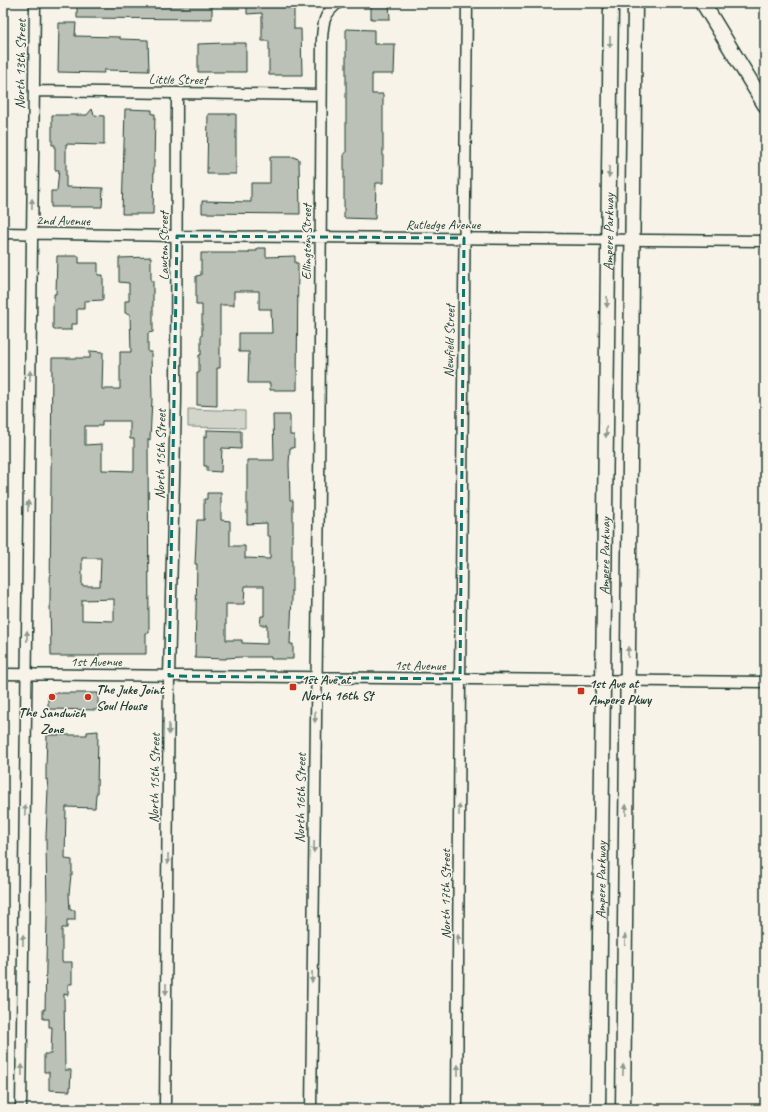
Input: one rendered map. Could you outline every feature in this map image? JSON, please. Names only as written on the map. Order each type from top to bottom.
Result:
[{"type":"street","name":"North 13th Street","points":[[21,1109],[35,3]]},
{"type":"street","name":"Ellington Street","points":[[318,488],[322,39],[324,21],[330,9],[338,3]]},
{"type":"street","name":"Newfield Street","points":[[460,679],[466,3]]},
{"type":"street","name":"Ampere Parkway","points":[[598,1109],[611,3]]},
{"type":"street","name":"Ampere Parkway","points":[[623,1109],[635,3]]},
{"type":"street","points":[[703,3],[765,106]]},
{"type":"street","name":"Little Street","points":[[34,91],[321,95]]},
{"type":"street","name":"Lawton Street","points":[[176,399],[177,93]]},
{"type":"street","name":"2nd Avenue","points":[[3,233],[122,235]]},
{"type":"street","name":"Rutledge Avenue","points":[[122,235],[765,241]]},
{"type":"street","name":"North 15th Street","points":[[165,1109],[169,676],[176,399]]},
{"type":"street","name":"North 16th Street","points":[[311,1109],[318,488]]},
{"type":"street","name":"1st Avenue","points":[[3,674],[765,682]]},
{"type":"street","name":"North 17th Street","points":[[457,1109],[460,679]]},
{"type":"highlighted area","points":[[177,236],[464,238],[460,679],[169,676]]},
{"type":"shaded area","points":[[188,409],[245,411],[245,428],[188,427]]},
{"type":"building","points":[[77,3],[212,3],[212,19],[77,18]]},
{"type":"building","points":[[247,3],[294,3],[294,29],[301,29],[302,75],[269,75],[269,41],[262,41],[262,13],[247,14]]},
{"type":"building","points":[[374,3],[389,3],[390,19],[371,19],[371,6]]},
{"type":"building","points":[[59,23],[76,23],[75,36],[120,37],[120,39],[148,40],[149,71],[104,70],[104,73],[58,72]]},
{"type":"building","points":[[346,29],[374,30],[374,44],[395,44],[394,74],[372,74],[372,94],[383,94],[383,183],[376,183],[375,219],[344,218],[344,153],[346,153]]},
{"type":"building","points":[[246,43],[246,72],[198,72],[198,44]]},
{"type":"building","points":[[92,109],[94,115],[104,116],[104,145],[66,144],[66,187],[103,188],[102,207],[51,207],[51,191],[57,191],[59,170],[55,170],[55,145],[52,145],[52,115],[87,115]]},
{"type":"building","points":[[125,109],[152,110],[152,114],[155,114],[153,214],[122,214]]},
{"type":"building","points":[[208,114],[236,114],[236,174],[207,174]]},
{"type":"building","points":[[270,157],[295,157],[299,159],[300,214],[202,213],[202,201],[251,202],[251,183],[270,183]]},
{"type":"building","points":[[257,248],[266,248],[266,257],[295,256],[295,263],[298,263],[297,390],[270,390],[270,383],[248,383],[249,352],[239,352],[239,333],[272,333],[271,309],[259,309],[259,291],[234,291],[234,305],[220,305],[220,368],[217,368],[217,406],[197,405],[197,373],[199,373],[199,355],[201,355],[202,305],[196,305],[196,276],[201,275],[201,253],[249,253],[249,251],[257,251]]},
{"type":"building","points":[[57,256],[79,256],[79,263],[98,263],[98,275],[103,275],[103,300],[84,301],[84,309],[77,309],[77,324],[71,324],[71,330],[54,330],[53,328],[53,302],[54,294],[56,294]]},
{"type":"building","points":[[151,257],[151,281],[153,281],[153,332],[148,333],[148,352],[151,352],[152,399],[150,440],[148,439],[149,633],[146,633],[146,654],[51,656],[52,358],[90,358],[90,351],[103,352],[102,389],[120,389],[120,352],[131,352],[130,314],[125,313],[125,301],[129,301],[129,283],[119,282],[119,258]],"holes":[[[102,421],[130,421],[130,439],[134,439],[134,471],[102,470],[102,444],[85,445],[85,426],[102,426]],[[82,558],[101,558],[100,586],[82,586]],[[114,599],[114,621],[82,620],[82,600]]]},
{"type":"building","points":[[273,415],[290,415],[290,435],[294,435],[294,448],[290,448],[289,464],[290,500],[293,500],[290,644],[293,644],[293,659],[271,659],[271,657],[241,657],[226,659],[195,658],[197,564],[195,564],[197,520],[204,520],[204,499],[207,499],[207,493],[221,493],[221,520],[230,521],[230,546],[245,546],[245,558],[270,559],[270,536],[267,536],[267,523],[247,524],[247,460],[274,460]],"holes":[[[245,586],[264,586],[264,616],[261,616],[260,625],[267,625],[267,644],[242,643],[242,640],[226,640],[226,604],[244,604]]]},
{"type":"building","points":[[207,430],[241,431],[241,449],[222,448],[221,472],[207,471],[207,466],[204,466],[204,436],[207,437]]},
{"type":"building","points":[[52,693],[98,693],[98,710],[48,709],[48,696]]},
{"type":"building","points":[[98,731],[97,794],[95,808],[66,807],[65,859],[72,860],[72,875],[69,894],[70,910],[75,910],[75,920],[67,920],[67,928],[62,928],[62,962],[72,962],[72,984],[68,984],[68,995],[64,994],[65,1070],[71,1070],[70,1091],[49,1090],[49,1072],[44,1072],[44,1054],[51,1054],[52,1027],[49,1027],[49,1019],[43,1019],[43,1009],[45,1010],[47,917],[47,735],[87,735],[87,732]]},
{"type":"place","name":"1st Ave at North 16th St","points":[[293,687]]},
{"type":"place","name":"1st Ave at Ampere Pkwy","points":[[581,691]]},
{"type":"place","name":"The Sandwich Zone","points":[[52,697]]},
{"type":"place","name":"The Juke Joint Soul House","points":[[88,697]]}]
